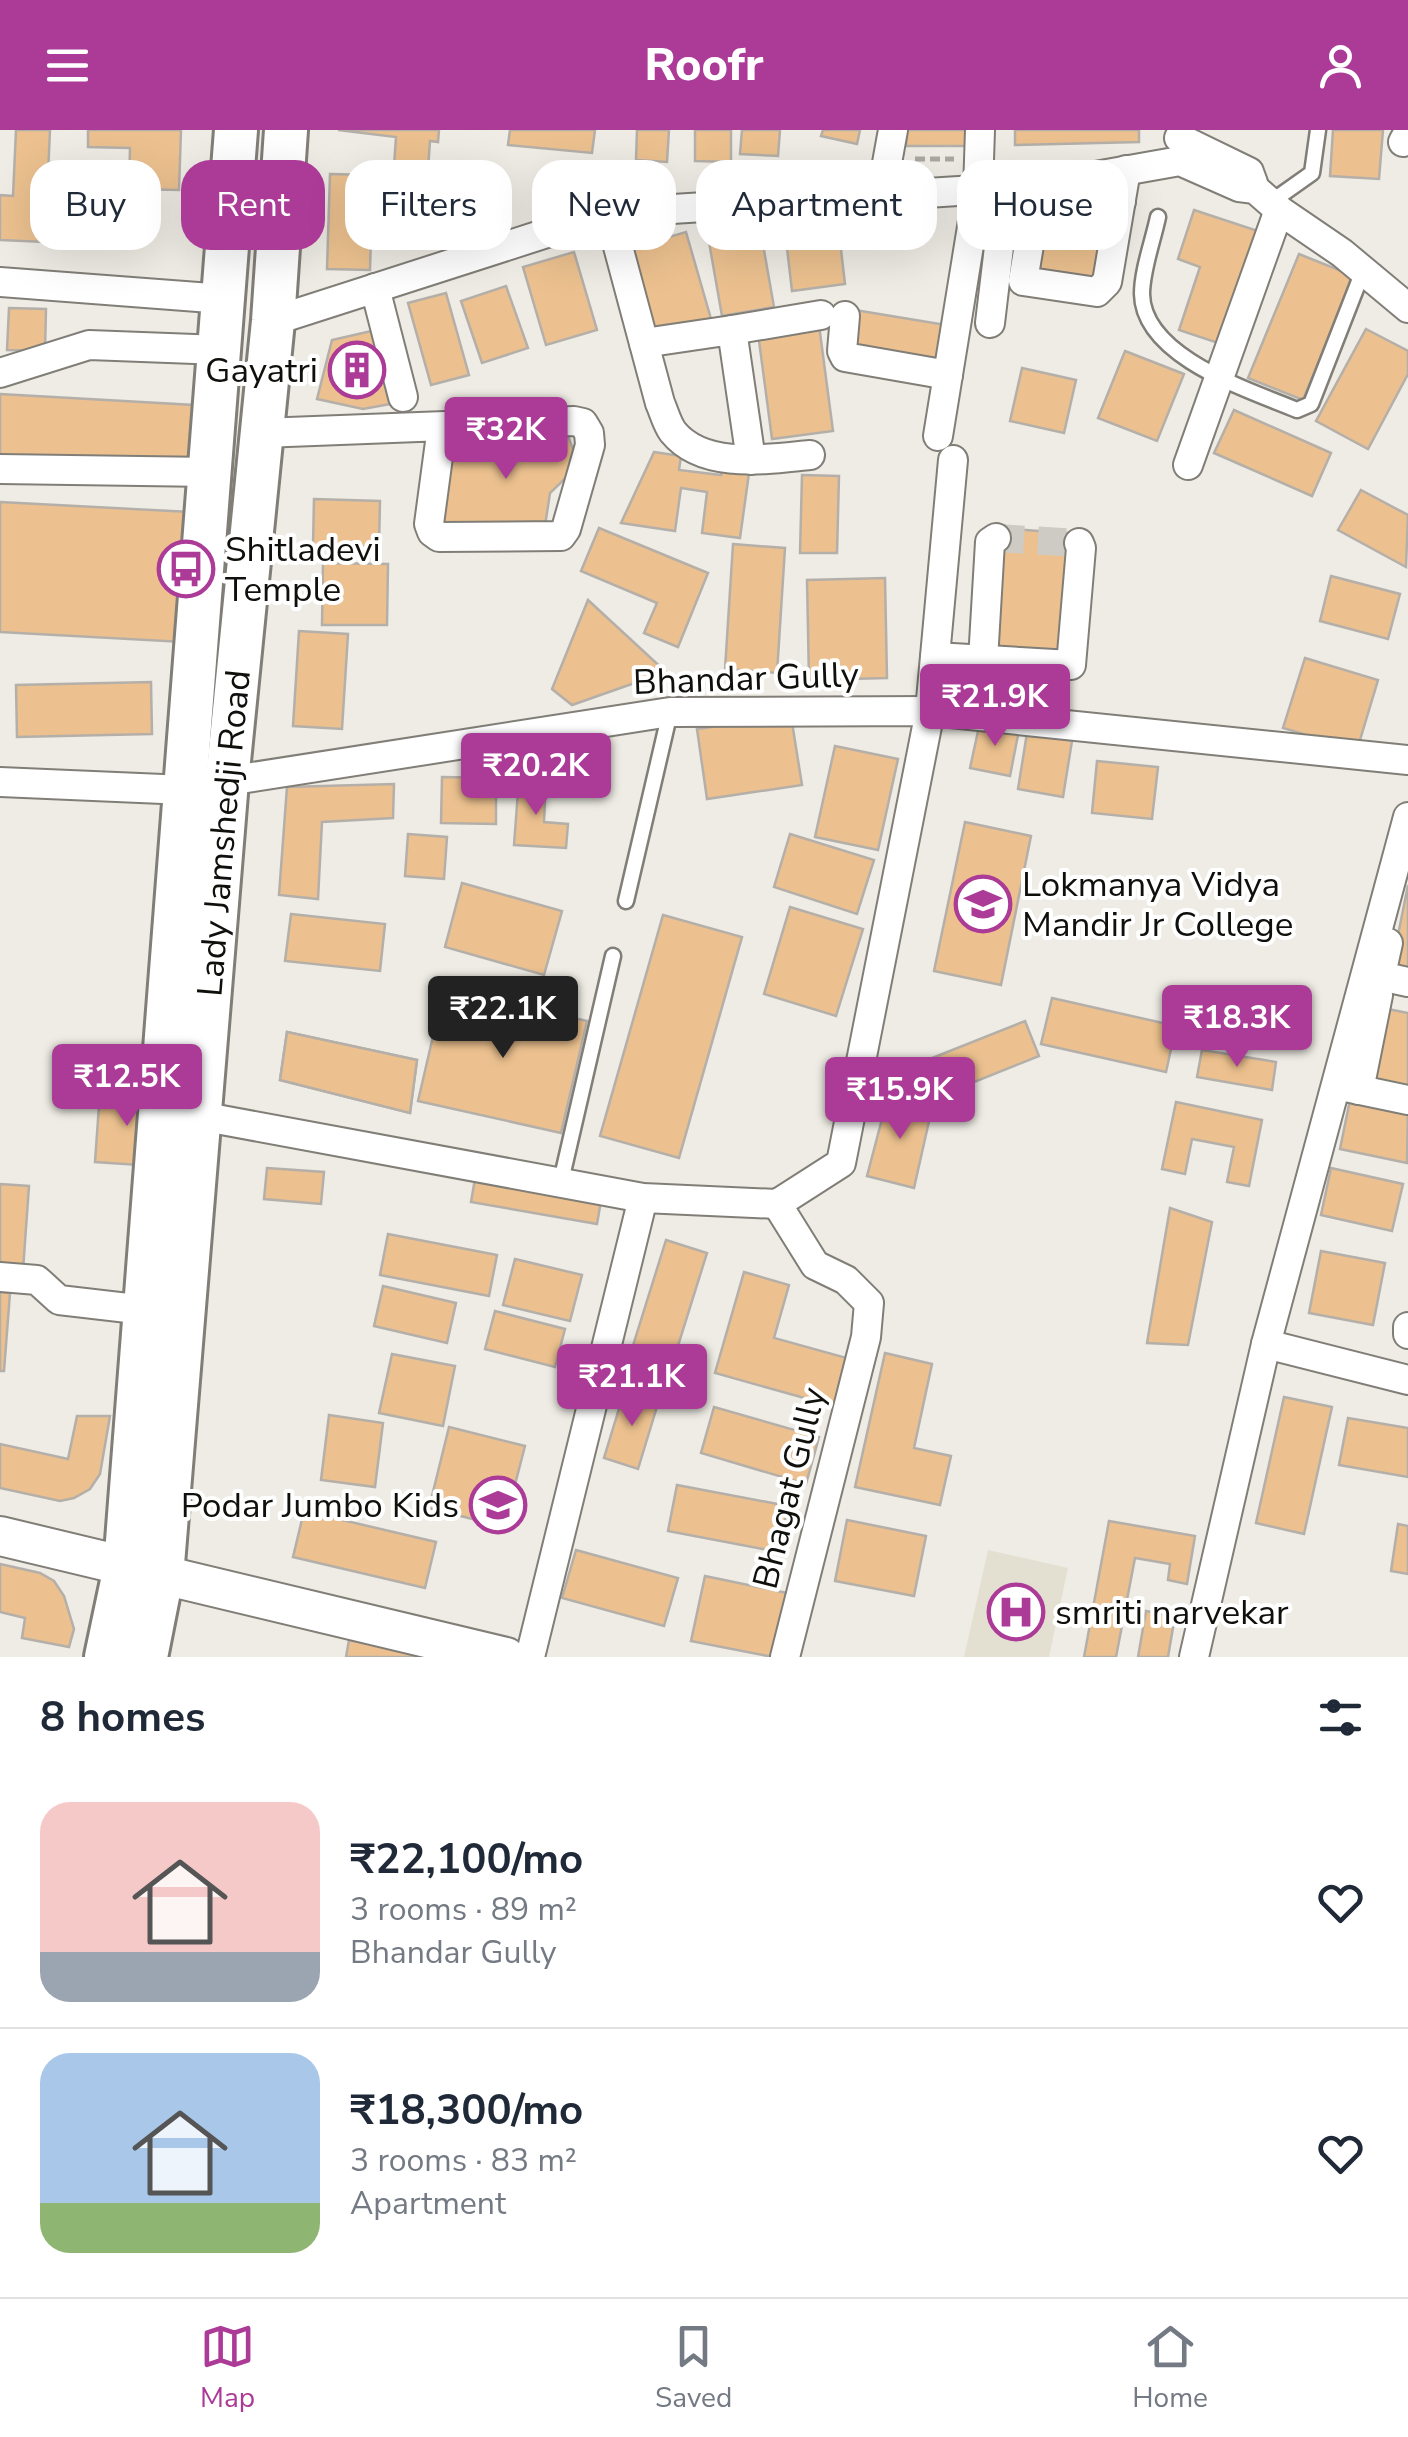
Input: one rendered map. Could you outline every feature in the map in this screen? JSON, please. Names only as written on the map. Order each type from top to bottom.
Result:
[{"type":"main road","name":"Lady Jamshedji Road","points":[[106,1657],[144,1571],[200,1116],[211,472],[236,130]]},
{"type":"main road","name":"Lady Jamshedji Road","points":[[146,1657],[145,1310],[206,786],[262,433],[286,130]]},
{"type":"main road","points":[[0,1536],[506,1657]]},
{"type":"street","points":[[887,159],[893,130]]},
{"type":"street","points":[[979,159],[980,130]]},
{"type":"street","points":[[1128,169],[1191,146],[1249,172],[1268,200],[1408,308]]},
{"type":"street","points":[[1188,465],[1221,377],[1268,200]]},
{"type":"street","points":[[273,320],[532,238]]},
{"type":"street","points":[[619,250],[660,403],[673,431],[690,446],[718,456],[751,460],[810,455]]},
{"type":"street","points":[[200,1116],[643,1198],[777,1204],[841,1163],[930,711],[948,376],[982,250]]},
{"type":"street","points":[[990,323],[993,250]]},
{"type":"street","points":[[1029,250],[1024,281],[1092,292],[1104,288],[1107,282],[1113,250]]},
{"type":"street","points":[[0,282],[224,298]]},
{"type":"street","points":[[374,288],[403,396]]},
{"type":"street","points":[[644,343],[833,316],[845,357],[948,376]]},
{"type":"street","points":[[732,330],[751,460]]},
{"type":"street","points":[[0,373],[89,346],[220,350]]},
{"type":"street","points":[[262,433],[442,427],[582,423],[589,433],[590,445],[561,536],[439,537],[432,532],[429,524],[442,427]]},
{"type":"street","points":[[0,469],[211,472]]},
{"type":"street","points":[[983,660],[990,542],[996,538]]},
{"type":"street","points":[[935,656],[1071,665],[1082,548],[1079,542]]},
{"type":"street","name":"Bhandar Gully","points":[[0,782],[206,786],[670,712],[930,711],[1408,760]]},
{"type":"street","points":[[1194,1657],[1266,1344],[1347,1087],[1408,818]]},
{"type":"street","points":[[1408,856],[1382,970],[1390,980],[1408,982]]},
{"type":"street","points":[[1370,993],[1408,1002]]},
{"type":"street","points":[[1347,1087],[1408,1100]]},
{"type":"street","points":[[530,1657],[643,1198]]},
{"type":"street","name":"Bhagat Gully","points":[[777,1204],[815,1265],[846,1280],[869,1303],[866,1337],[785,1657]]},
{"type":"street","points":[[0,1277],[37,1280],[59,1300],[145,1310]]},
{"type":"street","points":[[1266,1344],[1408,1380]]},
{"type":"lane","points":[[1268,200],[1312,173],[1318,130]]},
{"type":"lane","points":[[1158,217],[1142,294],[1148,318],[1159,337],[1175,351],[1221,377],[1297,410],[1311,404],[1364,271]]},
{"type":"lane","points":[[626,901],[670,712]]},
{"type":"lane","points":[[561,1181],[613,956]]},
{"type":"path","points":[[887,159],[979,159]]},
{"type":"shaded area","name":"smriti narvekar","points":[[988,1550],[1068,1568],[1049,1657],[964,1657]]},
{"type":"building","points":[[16,130],[50,130],[49,160],[30,160],[30,241],[0,240],[0,195],[13,196]]},
{"type":"building","points":[[88,130],[181,130],[179,190],[161,190],[161,160],[130,160],[130,148],[88,147]]},
{"type":"building","points":[[338,130],[439,130],[438,142],[430,141],[429,160],[394,160],[396,137]]},
{"type":"building","points":[[510,130],[595,130],[592,153],[508,145]]},
{"type":"building","points":[[637,130],[669,130],[667,160],[636,160]]},
{"type":"building","points":[[695,130],[731,130],[731,160],[695,161]]},
{"type":"building","points":[[742,130],[780,130],[778,156],[740,154]]},
{"type":"building","points":[[823,130],[860,130],[857,144],[821,136]]},
{"type":"building","points":[[907,130],[978,130],[977,146],[906,146]]},
{"type":"building","points":[[1015,130],[1139,130],[1139,142],[1015,145]]},
{"type":"building","points":[[1333,130],[1383,130],[1379,179],[1330,176]]},
{"type":"building","points":[[330,174],[345,174],[345,250],[371,250],[370,270],[327,269]]},
{"type":"building","points":[[1194,210],[1264,233],[1227,346],[1179,330],[1200,267],[1178,259]]},
{"type":"building","points":[[686,232],[711,319],[655,335],[632,250],[676,250],[676,235]]},
{"type":"building","points":[[710,250],[764,250],[774,307],[722,316]]},
{"type":"building","points":[[787,250],[841,250],[845,284],[792,291]]},
{"type":"building","points":[[1034,250],[1102,250],[1096,290],[1029,278]]},
{"type":"building","points":[[574,252],[597,330],[546,345],[523,267]]},
{"type":"building","points":[[1299,254],[1354,276],[1303,400],[1248,378]]},
{"type":"building","points":[[506,286],[528,348],[482,363],[461,301]]},
{"type":"building","points":[[446,293],[469,375],[431,385],[408,303]]},
{"type":"building","points":[[9,308],[46,309],[45,351],[7,350]]},
{"type":"building","points":[[855,310],[952,326],[946,366],[848,350]]},
{"type":"building","points":[[819,325],[833,431],[772,439],[758,333]]},
{"type":"building","name":"Gayatri","points":[[380,329],[396,403],[363,409],[317,399],[332,340]]},
{"type":"building","points":[[1366,329],[1408,351],[1408,374],[1368,449],[1316,421]]},
{"type":"building","points":[[1125,351],[1184,374],[1157,441],[1098,418]]},
{"type":"building","points":[[1022,368],[1076,380],[1064,433],[1010,421]]},
{"type":"building","points":[[0,394],[194,405],[191,466],[0,455]]},
{"type":"building","points":[[1234,410],[1331,453],[1312,496],[1214,453]]},
{"type":"building","points":[[565,428],[579,465],[550,493],[545,526],[440,528],[443,459]]},
{"type":"building","points":[[654,452],[681,456],[679,470],[721,475],[723,462],[750,466],[740,538],[702,533],[707,492],[681,488],[675,531],[621,523]]},
{"type":"building","points":[[802,475],[839,476],[837,553],[800,553]]},
{"type":"building","points":[[1361,490],[1408,515],[1406,567],[1338,530]]},
{"type":"building","points":[[314,499],[380,501],[379,547],[313,545]]},
{"type":"building","points":[[0,502],[190,512],[183,642],[0,632]]},
{"type":"building","points":[[599,528],[708,573],[678,647],[644,633],[657,603],[581,571]]},
{"type":"building","points":[[998,528],[1077,534],[1068,658],[988,652]]},
{"type":"building","points":[[733,544],[785,548],[777,673],[725,669]]},
{"type":"building","points":[[323,563],[388,564],[387,625],[322,625]]},
{"type":"building","points":[[1331,576],[1400,594],[1388,639],[1320,621]]},
{"type":"building","points":[[885,578],[887,678],[809,680],[807,580]]},
{"type":"building","points":[[588,600],[666,672],[572,705],[552,689]]},
{"type":"building","points":[[299,631],[348,634],[342,729],[293,726]]},
{"type":"building","points":[[1305,658],[1378,680],[1357,750],[1283,728]]},
{"type":"building","points":[[151,682],[152,734],[17,737],[16,685]]},
{"type":"building","points":[[791,716],[802,785],[707,799],[697,729]]},
{"type":"building","points":[[980,722],[1019,730],[1010,776],[970,768]]},
{"type":"building","points":[[1027,733],[1072,741],[1063,797],[1018,789]]},
{"type":"building","points":[[835,746],[898,759],[878,850],[815,837]]},
{"type":"building","points":[[1097,761],[1158,767],[1152,819],[1092,813]]},
{"type":"building","points":[[442,777],[496,778],[496,824],[441,823]]},
{"type":"building","points":[[519,778],[546,780],[544,822],[568,824],[566,848],[514,845]]},
{"type":"building","points":[[394,784],[393,818],[322,822],[318,899],[279,895],[287,787]]},
{"type":"building","name":"Lokmanya Vidya Mandir Jr College","points":[[965,822],[1031,836],[1001,985],[934,971]]},
{"type":"building","points":[[408,834],[447,837],[444,879],[405,876]]},
{"type":"building","points":[[790,834],[874,860],[857,914],[774,887]]},
{"type":"building","points":[[462,883],[562,911],[544,975],[445,947]]},
{"type":"building","points":[[1408,885],[1408,974],[1391,970]]},
{"type":"building","points":[[790,907],[863,929],[836,1016],[764,994]]},
{"type":"building","points":[[291,914],[385,924],[380,971],[285,961]]},
{"type":"building","points":[[663,915],[742,937],[679,1158],[600,1136]]},
{"type":"building","points":[[444,989],[587,1021],[561,1133],[418,1101]]},
{"type":"building","points":[[1052,998],[1176,1026],[1166,1072],[1041,1044]]},
{"type":"building","points":[[1378,1007],[1408,1013],[1408,1090],[1364,1082]]},
{"type":"building","points":[[1025,1021],[1039,1056],[927,1101],[912,1066]]},
{"type":"building","points":[[287,1032],[417,1060],[410,1113],[280,1080]]},
{"type":"building","points":[[287,1032],[417,1060],[410,1113],[280,1080]]},
{"type":"building","points":[[1202,1050],[1276,1062],[1272,1090],[1197,1077]]},
{"type":"building","points":[[100,1091],[159,1095],[154,1166],[95,1162]]},
{"type":"building","points":[[1351,1095],[1408,1106],[1407,1163],[1340,1149]]},
{"type":"building","points":[[888,1096],[932,1108],[914,1188],[867,1176]]},
{"type":"building","points":[[1176,1102],[1262,1120],[1249,1186],[1227,1182],[1234,1147],[1192,1139],[1185,1174],[1162,1169]]},
{"type":"building","points":[[267,1168],[324,1172],[321,1204],[264,1199]]},
{"type":"building","points":[[1331,1168],[1403,1184],[1392,1231],[1321,1215]]},
{"type":"building","points":[[476,1173],[602,1195],[597,1224],[471,1202]]},
{"type":"building","points":[[0,1184],[29,1186],[23,1270],[0,1268]]},
{"type":"building","points":[[1170,1208],[1212,1222],[1188,1345],[1147,1343]]},
{"type":"building","points":[[388,1234],[497,1255],[489,1296],[380,1275]]},
{"type":"building","points":[[666,1240],[707,1253],[667,1381],[626,1368]]},
{"type":"building","points":[[1321,1251],[1385,1263],[1373,1325],[1309,1313]]},
{"type":"building","points":[[515,1259],[582,1275],[570,1321],[503,1305]]},
{"type":"building","points":[[744,1272],[789,1285],[774,1338],[854,1360],[840,1408],[715,1373]]},
{"type":"building","points":[[383,1286],[456,1303],[447,1343],[374,1326]]},
{"type":"building","points":[[0,1292],[10,1293],[4,1371],[0,1371]]},
{"type":"building","points":[[495,1311],[565,1329],[555,1367],[485,1349]]},
{"type":"building","points":[[885,1353],[932,1364],[914,1448],[951,1456],[940,1505],[855,1487]]},
{"type":"building","points":[[392,1354],[455,1366],[443,1426],[379,1413]]},
{"type":"building","points":[[625,1389],[659,1400],[638,1469],[604,1458]]},
{"type":"building","points":[[1284,1397],[1332,1407],[1304,1534],[1256,1523]]},
{"type":"building","points":[[714,1407],[819,1437],[806,1484],[701,1453]]},
{"type":"building","points":[[329,1415],[383,1423],[375,1487],[321,1480]]},
{"type":"building","points":[[77,1416],[110,1416],[100,1474],[90,1489],[60,1501],[0,1488],[0,1444],[68,1459]]},
{"type":"building","points":[[1348,1418],[1408,1428],[1408,1477],[1339,1465]]},
{"type":"building","points":[[449,1427],[525,1446],[504,1527],[429,1508]]},
{"type":"building","points":[[677,1485],[788,1506],[779,1552],[668,1531]]},
{"type":"building","points":[[304,1511],[436,1542],[425,1588],[293,1557]]},
{"type":"building","points":[[847,1520],[926,1536],[914,1596],[835,1581]]},
{"type":"building","points":[[1109,1521],[1195,1536],[1187,1584],[1168,1580],[1170,1564],[1135,1558],[1116,1657],[1084,1657]]},
{"type":"building","points":[[1398,1524],[1408,1526],[1408,1574],[1391,1571]]},
{"type":"building","points":[[576,1550],[678,1578],[664,1626],[562,1598]]},
{"type":"building","points":[[0,1564],[40,1573],[54,1581],[64,1596],[74,1629],[69,1647],[22,1638],[25,1618],[0,1612]]},
{"type":"building","points":[[705,1576],[787,1593],[773,1657],[691,1641]]},
{"type":"building","points":[[1146,1611],[1175,1616],[1168,1657],[1138,1657]]},
{"type":"building","points":[[349,1640],[436,1657],[346,1657]]},
{"type":"tunnel","points":[[996,538],[1079,543]]},
{"type":"place","name":"Gayatri","points":[[357,370]]},
{"type":"place","name":"Shitladevi Temple","points":[[186,569]]},
{"type":"place","name":"Lokmanya Vidya Mandir Jr College","points":[[983,904]]},
{"type":"place","name":"Podar Jumbo Kids","points":[[498,1505]]},
{"type":"place","name":"smriti narvekar","points":[[1016,1612]]}]
